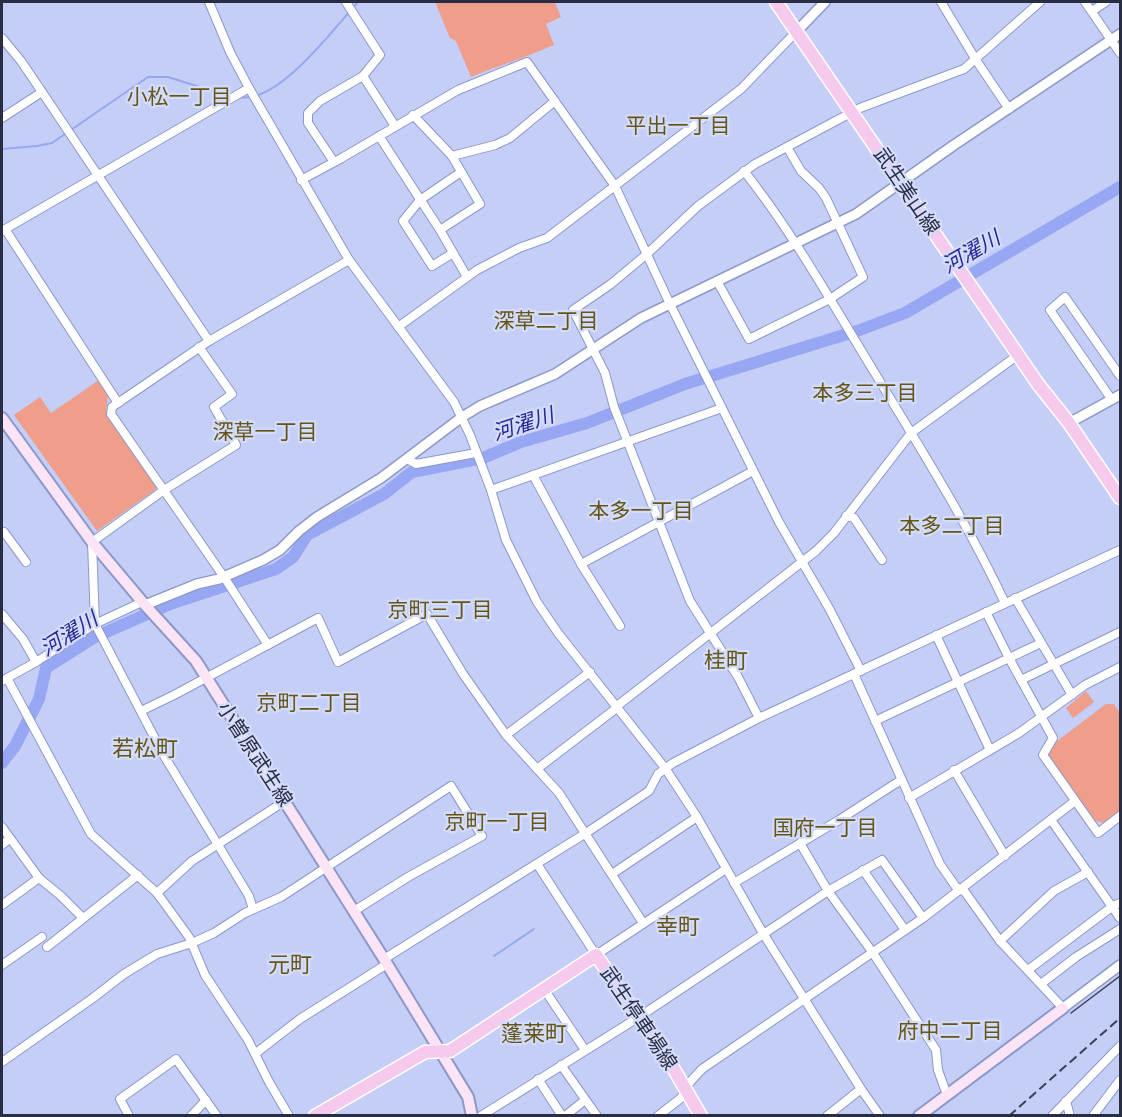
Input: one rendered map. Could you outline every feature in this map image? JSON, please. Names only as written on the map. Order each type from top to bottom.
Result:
[{"type":"main road","name":"武生美山線","points":[[776,2],[1018,355],[1069,423],[1120,498]]},
{"type":"main road","name":"小曽原武生線","points":[[2,418],[92,542],[185,648],[206,678],[386,961],[468,1097],[472,1116]]},
{"type":"main road","name":"武生停車場線","points":[[315,1116],[425,1052],[450,1051],[596,955],[639,1017],[701,1116]]},
{"type":"main road","points":[[919,1116],[1063,1008]]},
{"type":"street","points":[[209,2],[230,52],[301,180],[350,260],[454,402],[491,490],[506,540],[517,565],[547,617],[665,768],[697,817],[804,1000],[880,1116]]},
{"type":"street","points":[[334,162],[308,123],[308,113],[320,101],[363,76],[380,55],[347,2]]},
{"type":"street","points":[[398,327],[467,277],[519,248],[547,238],[741,88],[825,2]]},
{"type":"street","points":[[941,2],[1009,109]]},
{"type":"street","points":[[759,718],[738,677],[690,601],[614,407],[604,373],[573,310],[647,254],[698,206],[744,171],[852,112],[964,69],[1040,2]]},
{"type":"street","points":[[1085,2],[1120,53]]},
{"type":"street","points":[[1092,11],[1106,2]]},
{"type":"street","points":[[289,1116],[269,1082],[256,1053],[205,975],[192,943],[157,893],[91,834],[4,680],[95,624],[147,607],[197,584],[224,577],[263,560],[280,550],[298,531],[317,517],[381,478],[462,417],[480,406],[555,374],[633,322],[856,214],[1120,34]]},
{"type":"street","points":[[3,43],[42,92],[209,341]]},
{"type":"street","points":[[301,180],[458,90],[527,62],[615,186],[670,304],[753,471],[788,539],[803,561],[858,673],[874,721],[940,864],[956,887],[962,889],[1000,941],[1063,1008],[1120,965]]},
{"type":"street","points":[[363,76],[395,126]]},
{"type":"street","points":[[118,403],[3,230],[249,88]]},
{"type":"street","points":[[2,118],[42,92]]},
{"type":"street","points":[[452,156],[495,145],[510,138],[555,101]]},
{"type":"street","points":[[413,115],[452,156],[480,204],[440,230]]},
{"type":"street","points":[[379,136],[440,230],[467,277]]},
{"type":"street","points":[[717,281],[748,339],[830,299],[863,277],[838,222],[819,188],[801,171],[787,147]]},
{"type":"street","points":[[744,171],[771,207],[830,299],[911,433],[980,550],[1005,603]]},
{"type":"street","points":[[453,253],[432,266],[404,220],[420,200],[461,172]]},
{"type":"street","points":[[268,645],[224,577],[111,414],[112,407],[199,347],[350,260]]},
{"type":"street","points":[[1069,423],[1116,398],[1050,310],[1065,297],[1120,376]]},
{"type":"street","points":[[199,347],[232,394],[214,407],[236,445],[164,490],[92,542],[95,624],[163,754],[249,896],[253,909]]},
{"type":"street","points":[[537,769],[803,561],[828,539],[911,433],[1018,355]]},
{"type":"street","points":[[491,490],[722,408]]},
{"type":"street","points":[[407,459],[416,464],[476,453]]},
{"type":"street","points":[[581,564],[753,471]]},
{"type":"street","points":[[533,475],[581,564],[620,626]]},
{"type":"street","points":[[846,516],[854,518],[882,560]]},
{"type":"street","points":[[2,534],[4,532],[26,562]]},
{"type":"street","points":[[256,1053],[300,1019],[386,961],[649,791],[658,774],[665,768],[759,718],[1120,550]]},
{"type":"street","points":[[1015,598],[1072,695]]},
{"type":"street","points":[[986,612],[1053,738],[1043,755],[1098,833],[1120,816]]},
{"type":"street","points":[[2,614],[23,639],[36,662]]},
{"type":"street","points":[[141,711],[318,618],[338,662],[427,614],[463,674],[506,735],[559,793],[643,923]]},
{"type":"street","points":[[1021,680],[1120,632]]},
{"type":"street","points":[[936,635],[990,750]]},
{"type":"street","points":[[874,721],[1041,642]]},
{"type":"street","points":[[909,798],[1041,718],[1085,686],[1120,667]]},
{"type":"street","points":[[506,735],[590,672]]},
{"type":"street","points":[[954,770],[1005,856]]},
{"type":"street","points":[[734,883],[901,780]]},
{"type":"street","points":[[2,1062],[157,954],[192,943],[253,909],[281,897],[451,786],[482,836],[408,877],[354,911]]},
{"type":"street","points":[[157,893],[185,866],[217,843],[285,801]]},
{"type":"street","points":[[658,1116],[681,1098],[702,1069],[923,918],[1075,801]]},
{"type":"street","points":[[612,874],[697,817]]},
{"type":"street","points":[[1051,820],[1088,872],[1117,904],[1120,918]]},
{"type":"street","points":[[2,827],[39,879],[61,896],[82,918]]},
{"type":"street","points":[[2,845],[9,839]]},
{"type":"street","points":[[800,843],[828,891],[873,953],[936,1050],[938,1070],[946,1095]]},
{"type":"street","points":[[481,1116],[639,1017],[828,891],[882,860],[923,918]]},
{"type":"street","points":[[537,864],[596,955],[726,869]]},
{"type":"street","points":[[863,870],[905,930]]},
{"type":"street","points":[[1000,941],[1054,891],[1088,872]]},
{"type":"street","points":[[47,947],[138,875]]},
{"type":"street","points":[[2,905],[39,879]]},
{"type":"street","points":[[1028,970],[1117,904]]},
{"type":"street","points":[[1041,984],[1076,957],[1120,929]]},
{"type":"street","points":[[2,965],[42,937]]},
{"type":"street","points":[[544,988],[585,1050]]},
{"type":"street","points":[[1052,1116],[1120,1046]]},
{"type":"street","points":[[129,1116],[120,1099],[176,1059],[217,1116]]},
{"type":"street","points":[[561,1065],[597,1116]]},
{"type":"street","points":[[538,1080],[564,1116],[585,1100]]},
{"type":"street","points":[[1093,1116],[1120,1080]]},
{"type":"street","points":[[827,1116],[861,1089]]},
{"type":"street","points":[[191,1116],[206,1100]]},
{"type":"street","points":[[1066,1101],[1070,1116]]},
{"type":"shaded area","points":[[435,2],[555,2],[561,17],[546,24],[554,45],[471,77],[456,41],[450,38]]},
{"type":"shaded area","points":[[99,380],[108,394],[106,414],[157,486],[155,490],[97,531],[14,415],[40,397],[51,413]]},
{"type":"shaded area","points":[[1086,691],[1094,702],[1073,718],[1066,708]]},
{"type":"shaded area","points":[[1106,704],[1114,704],[1120,713],[1120,811],[1103,823],[1093,820],[1048,756],[1056,742]]},
{"type":"waterway","points":[[238,97],[254,96],[287,78],[320,46],[358,2]]},
{"type":"waterway","points":[[2,149],[52,143],[148,77],[168,77],[232,96]]},
{"type":"waterway","name":"河濯川","points":[[2,763],[15,746],[39,699],[46,668],[95,637],[170,604],[276,569],[293,557],[307,535],[384,494],[412,472],[483,458],[521,442],[587,423],[685,384],[857,331],[905,313],[1120,187]]},
{"type":"waterway","points":[[494,956],[534,929]]},
{"type":"tram line","points":[[1071,1013],[1120,976]]},
{"type":"railway","points":[[1009,1116],[1120,1018]]},
{"type":"district","name":"小松一丁目","points":[[179,97]]},
{"type":"district","name":"平出一丁目","points":[[678,126]]},
{"type":"district","name":"深草二丁目","points":[[546,321]]},
{"type":"district","name":"本多三丁目","points":[[865,393]]},
{"type":"district","name":"深草一丁目","points":[[265,432]]},
{"type":"district","name":"本多一丁目","points":[[641,511]]},
{"type":"district","name":"本多二丁目","points":[[952,526]]},
{"type":"district","name":"京町三丁目","points":[[440,610]]},
{"type":"district","name":"桂町","points":[[726,660]]},
{"type":"district","name":"京町二丁目","points":[[309,703]]},
{"type":"district","name":"若松町","points":[[145,748]]},
{"type":"district","name":"京町一丁目","points":[[497,822]]},
{"type":"district","name":"国府一丁目","points":[[825,828]]},
{"type":"district","name":"幸町","points":[[678,926]]},
{"type":"district","name":"元町","points":[[290,964]]},
{"type":"district","name":"府中二丁目","points":[[950,1031]]},
{"type":"district","name":"蓬莱町","points":[[534,1033]]}]
